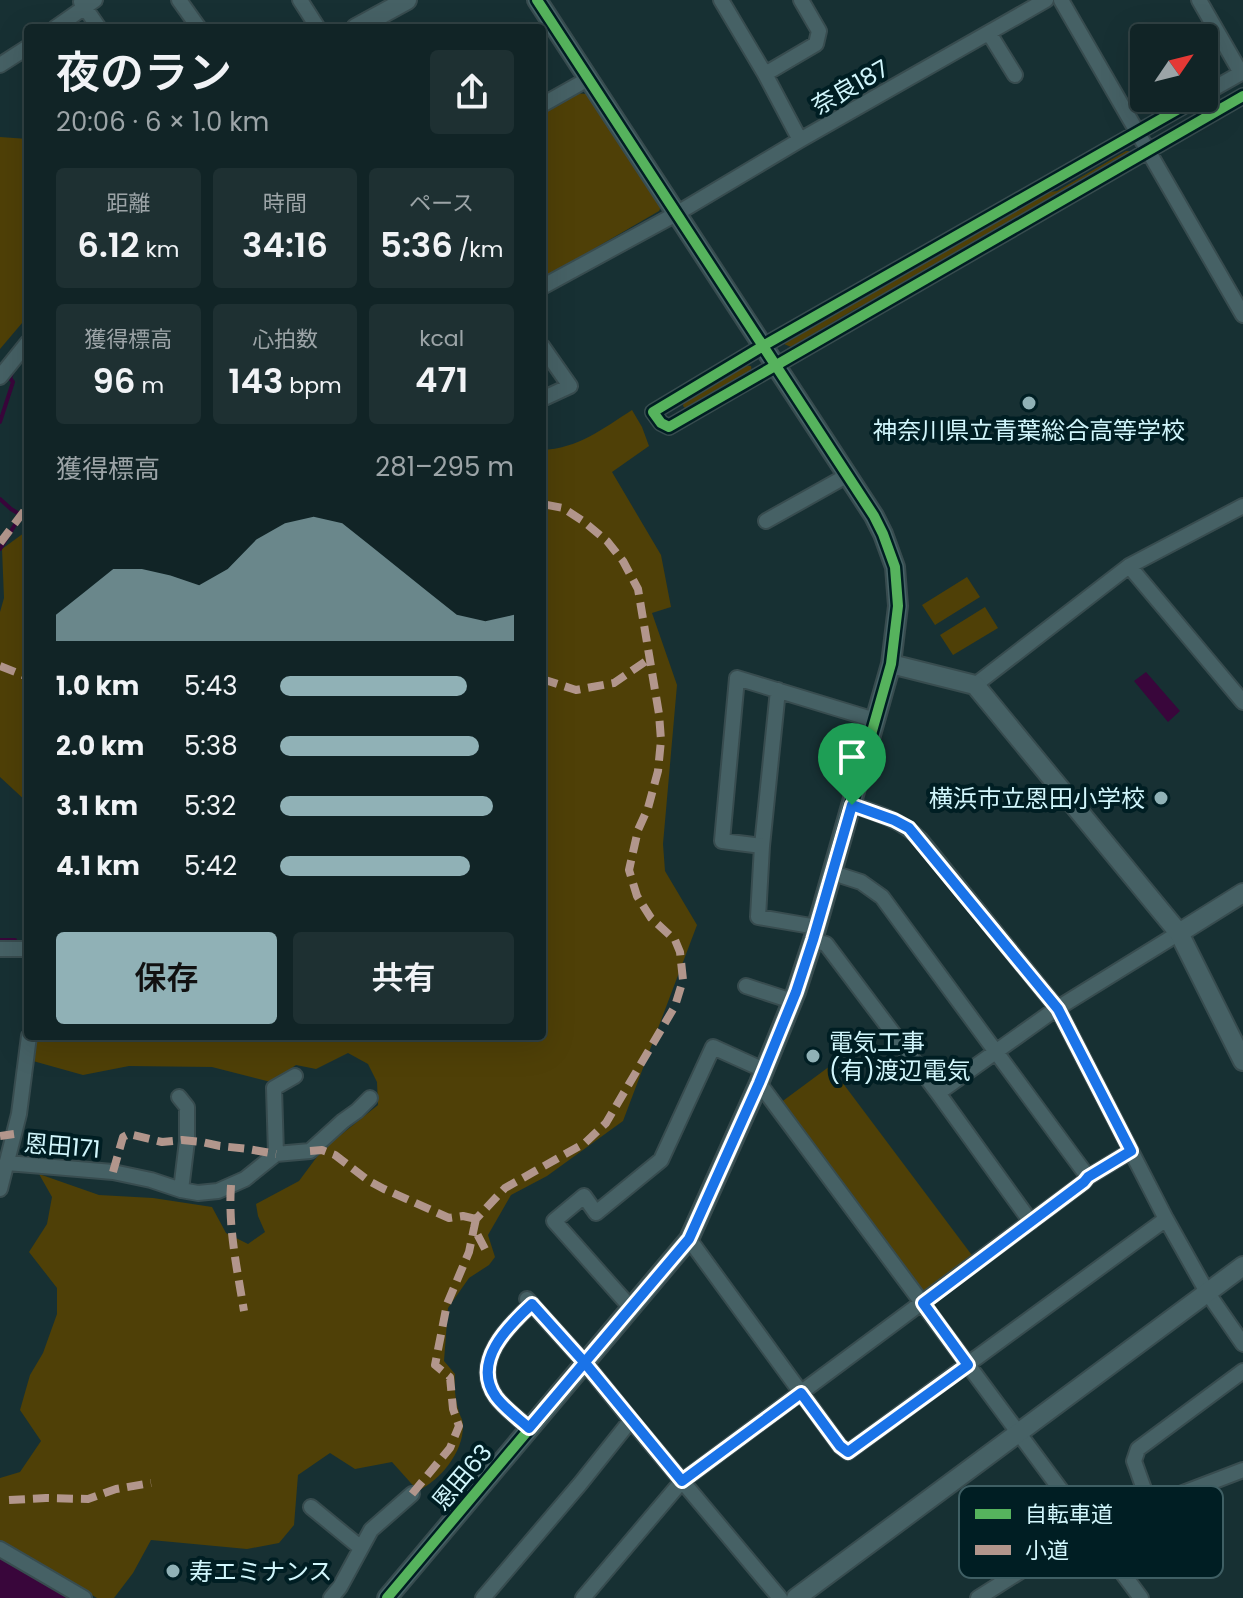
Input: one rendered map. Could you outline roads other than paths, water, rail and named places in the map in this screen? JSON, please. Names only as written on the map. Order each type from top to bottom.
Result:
[{"type":"street","points":[[179,0],[196,24]]},
{"type":"street","points":[[300,0],[315,24]]},
{"type":"street","points":[[363,24],[407,0]]},
{"type":"street","name":"恩田63","points":[[387,1598],[689,1239],[792,1001],[815,933],[891,664],[898,606],[895,567],[874,516],[537,0]]},
{"type":"street","points":[[765,74],[816,44],[819,31],[801,0]]},
{"type":"street","name":"奈良187","points":[[546,285],[676,214],[1046,0]]},
{"type":"street","points":[[1061,0],[1243,315]]},
{"type":"street","points":[[1199,0],[1242,73],[1218,86]]},
{"type":"street","points":[[60,24],[87,2],[97,24]]},
{"type":"street","points":[[727,2],[800,140]]},
{"type":"street","points":[[989,33],[1015,75]]},
{"type":"street","points":[[0,65],[24,50]]},
{"type":"street","points":[[546,103],[588,79]]},
{"type":"street","points":[[1173,112],[653,412],[661,423],[669,427],[1243,96]]},
{"type":"street","points":[[0,377],[24,347]]},
{"type":"street","points":[[546,352],[570,386],[546,397]]},
{"type":"street","points":[[771,513],[848,475]]},
{"type":"street","points":[[975,685],[1129,566],[1242,510]]},
{"type":"street","points":[[1129,566],[1243,702]]},
{"type":"street","points":[[891,664],[975,685],[1179,933],[1243,1061]]},
{"type":"street","points":[[762,846],[722,841],[737,678],[875,720]]},
{"type":"street","points":[[778,690],[758,917],[815,933],[826,944],[1031,1222]]},
{"type":"street","points":[[852,805],[909,828],[1058,1009],[1166,1219],[1207,1292],[1243,1344]]},
{"type":"street","points":[[833,873],[861,882],[882,897],[1088,1177]]},
{"type":"street","points":[[938,1093],[1058,1009],[1243,893]]},
{"type":"street","points":[[0,949],[24,949]]},
{"type":"street","points":[[756,985],[792,1001]]},
{"type":"street","points":[[0,1189],[19,1114],[28,1040]]},
{"type":"street","points":[[632,1309],[554,1221],[584,1196],[596,1213],[661,1160],[713,1047],[761,1076],[1058,1486]]},
{"type":"street","points":[[295,1076],[274,1088],[276,1154],[310,1151],[370,1098]]},
{"type":"street","points":[[179,1097],[187,1107],[187,1141],[181,1190]]},
{"type":"street","points":[[583,1598],[682,1481],[1088,1177],[1131,1151]]},
{"type":"street","name":"恩田171","points":[[7,1163],[113,1172],[198,1193],[218,1191],[245,1179],[276,1154]]},
{"type":"street","points":[[689,1239],[840,1446],[848,1452],[1166,1219]]},
{"type":"street","points":[[796,1598],[1243,1266]]},
{"type":"street","points":[[529,1428],[496,1397],[489,1378],[490,1360],[501,1335],[529,1301],[585,1363],[780,1598]]},
{"type":"street","points":[[1143,1486],[1134,1461],[1138,1449],[1243,1371]]},
{"type":"street","points":[[483,1598],[631,1420]]},
{"type":"street","points":[[1202,1486],[1243,1470]]},
{"type":"street","points":[[331,1598],[371,1530],[412,1494]]},
{"type":"street","points":[[311,1507],[361,1548]]},
{"type":"street","points":[[0,1549],[84,1598]]},
{"type":"street","points":[[978,1598],[1010,1578]]},
{"type":"street","points":[[1126,1578],[1141,1598]]},
{"type":"waterway","points":[[0,422],[13,382],[10,378],[13,370]]},
{"type":"waterway","points":[[0,499],[21,515],[0,549]]},
{"type":"waterway","points":[[0,940],[15,940]]},
{"type":"place","name":"神奈川県立青葉総合高等学校","points":[[1029,403]]},
{"type":"place","name":"横浜市立恩田小学校","points":[[1161,798]]},
{"type":"place","name":"電気工事 (有)渡辺電気","points":[[813,1056]]},
{"type":"place","name":"寿エミナンス","points":[[173,1571]]}]
